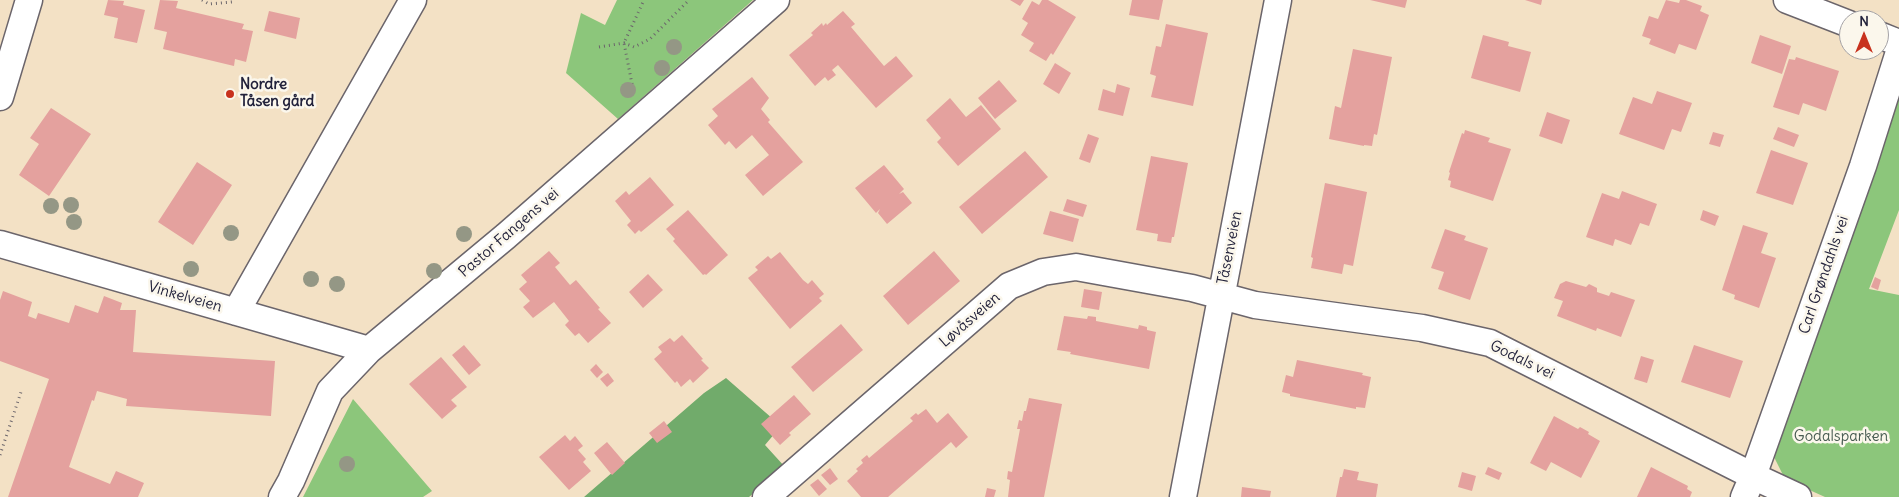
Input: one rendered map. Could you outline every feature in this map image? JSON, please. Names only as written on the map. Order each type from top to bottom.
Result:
[{"type":"street","points":[[0,97],[5,61],[29,0]]},
{"type":"street","points":[[236,312],[413,0]]},
{"type":"street","name":"Pastor Fangens vei","points":[[282,497],[291,481],[330,391],[369,350],[506,236],[776,0]]},
{"type":"street","name":"Tåsenveien","points":[[1183,497],[1278,0]]},
{"type":"street","points":[[1787,0],[1839,20]]},
{"type":"street","name":"Carl Grøndahls vei","points":[[1749,487],[1863,166],[1899,52]]},
{"type":"street","name":"Vinkelveien","points":[[0,244],[369,350]]},
{"type":"street","name":"Løvåsveien","points":[[766,497],[1009,286],[1043,272],[1076,268],[1192,288],[1221,296]]},
{"type":"street","name":"Godals vei","points":[[1221,296],[1255,304],[1422,328],[1490,343],[1749,487],[1798,497]]},
{"type":"path","points":[[202,0],[209,4],[232,2],[235,0]]},
{"type":"path","points":[[640,119],[624,42],[644,0]]},
{"type":"path","points":[[599,46],[624,42],[634,46],[650,39],[689,0]]},
{"type":"path","points":[[0,455],[22,392]]},
{"type":"green space","points":[[617,0],[753,0],[618,119],[566,73],[581,13],[605,25]]},
{"type":"green space","name":"Godalsparken","points":[[1899,94],[1899,210],[1869,289],[1899,295],[1899,497],[1825,497],[1785,479],[1773,455]]},
{"type":"green space","points":[[726,378],[781,426],[765,445],[785,467],[749,497],[584,497],[704,393]]},
{"type":"green space","points":[[353,399],[432,491],[423,497],[303,497]]},
{"type":"building","points":[[108,0],[124,1],[123,5],[145,10],[137,43],[114,38],[118,18],[104,15]]},
{"type":"building","points":[[160,0],[178,1],[176,8],[244,24],[242,29],[253,31],[246,62],[235,59],[234,66],[163,49],[167,32],[154,29]]},
{"type":"building","points":[[1010,0],[1024,0],[1020,6]]},
{"type":"building","points":[[1042,0],[1048,0],[1076,17],[1053,55],[1051,53],[1046,61],[1029,51],[1034,43],[1021,35],[1028,23],[1022,19],[1032,1],[1039,5]]},
{"type":"building","points":[[1132,0],[1163,0],[1159,20],[1129,15]]},
{"type":"building","points":[[1370,0],[1407,0],[1405,8]]},
{"type":"building","points":[[1525,0],[1542,0],[1541,5]]},
{"type":"building","points":[[1666,0],[1679,3],[1680,0],[1686,0],[1702,6],[1700,11],[1709,15],[1696,50],[1679,44],[1675,54],[1649,44],[1651,39],[1642,36],[1649,16],[1658,19]]},
{"type":"building","points":[[269,11],[300,18],[296,39],[264,31]]},
{"type":"building","points":[[843,11],[855,24],[851,27],[884,66],[896,56],[913,76],[876,108],[838,65],[832,70],[836,75],[828,81],[825,77],[815,86],[789,55],[813,35],[811,33],[822,23],[823,26],[826,23],[827,25]]},
{"type":"building","points":[[1166,24],[1208,33],[1193,106],[1151,97],[1156,76],[1150,74],[1156,46],[1161,47]]},
{"type":"building","points":[[1483,35],[1509,42],[1508,46],[1531,52],[1520,92],[1471,78]]},
{"type":"building","points":[[1760,35],[1791,46],[1782,74],[1751,63]]},
{"type":"building","points":[[1353,49],[1392,57],[1377,135],[1374,134],[1372,146],[1329,139],[1335,106],[1341,108]]},
{"type":"building","points":[[1796,57],[1839,71],[1826,111],[1803,103],[1799,115],[1773,107],[1789,59],[1795,60]]},
{"type":"building","points":[[1055,63],[1071,73],[1059,94],[1043,84]]},
{"type":"building","points":[[752,77],[769,98],[761,109],[770,120],[768,122],[803,162],[763,196],[745,175],[769,155],[752,135],[736,149],[729,141],[725,145],[708,125],[718,116],[712,109]]},
{"type":"building","points":[[999,80],[1017,101],[995,119],[978,98]]},
{"type":"building","points":[[1117,84],[1130,88],[1123,116],[1098,110],[1103,89],[1115,93]]},
{"type":"building","points":[[1657,91],[1692,103],[1681,132],[1672,129],[1664,150],[1619,134],[1633,97],[1652,104]]},
{"type":"building","points":[[950,98],[966,117],[981,105],[1001,129],[958,166],[937,142],[941,138],[926,120]]},
{"type":"building","points":[[51,108],[91,134],[49,196],[19,175],[39,144],[30,138]]},
{"type":"building","points":[[1547,112],[1570,120],[1562,144],[1539,136]]},
{"type":"building","points":[[1778,127],[1799,135],[1794,147],[1773,139]]},
{"type":"building","points":[[1465,130],[1490,138],[1488,142],[1511,149],[1493,201],[1450,187],[1451,181],[1448,180],[1449,172],[1462,133],[1464,134]]},
{"type":"building","points":[[1713,132],[1724,135],[1720,147],[1709,144]]},
{"type":"building","points":[[1088,134],[1099,138],[1090,163],[1079,159]]},
{"type":"building","points":[[1771,150],[1808,163],[1793,205],[1756,193]]},
{"type":"building","points":[[1025,151],[1048,177],[982,234],[959,207]]},
{"type":"building","points":[[1151,156],[1188,163],[1174,237],[1172,237],[1171,243],[1157,241],[1158,234],[1136,230]]},
{"type":"building","points":[[197,162],[232,185],[193,245],[158,222]]},
{"type":"building","points":[[884,165],[904,189],[899,194],[903,192],[912,203],[887,224],[878,213],[880,209],[876,213],[855,188]]},
{"type":"building","points":[[650,177],[674,205],[641,232],[639,230],[635,234],[627,225],[631,221],[615,201],[626,191],[629,195]]},
{"type":"building","points":[[1325,183],[1367,192],[1353,266],[1344,264],[1342,274],[1311,268],[1313,258],[1311,257]]},
{"type":"building","points":[[1622,191],[1657,204],[1649,226],[1640,223],[1631,245],[1615,239],[1613,246],[1586,237],[1602,193],[1619,199]]},
{"type":"building","points":[[1067,199],[1087,205],[1083,217],[1063,211]]},
{"type":"building","points":[[688,210],[728,255],[706,275],[703,275],[673,241],[675,239],[666,229]]},
{"type":"building","points":[[1703,210],[1719,216],[1715,226],[1700,220]]},
{"type":"building","points":[[1050,211],[1079,219],[1073,242],[1043,234]]},
{"type":"building","points":[[1743,225],[1768,233],[1761,253],[1776,258],[1759,308],[1734,299],[1735,295],[1722,290]]},
{"type":"building","points":[[1445,229],[1466,236],[1464,240],[1488,248],[1470,300],[1438,289],[1444,272],[1431,268]]},
{"type":"building","points":[[549,251],[560,263],[555,267],[570,285],[576,280],[611,323],[588,343],[579,333],[575,336],[565,325],[569,321],[554,302],[533,318],[523,307],[530,301],[519,289],[527,282],[521,275]]},
{"type":"building","points":[[934,251],[960,281],[908,325],[883,296]]},
{"type":"building","points":[[780,252],[803,280],[808,284],[812,280],[824,294],[819,298],[822,301],[790,329],[748,278],[758,270],[755,267],[768,256],[771,259]]},
{"type":"building","points":[[648,274],[663,290],[643,308],[629,292]]},
{"type":"building","points":[[1875,277],[1881,280],[1878,290],[1871,287]]},
{"type":"building","points":[[1566,281],[1586,287],[1589,284],[1597,288],[1597,292],[1609,296],[1611,292],[1635,300],[1621,337],[1597,328],[1596,331],[1557,316],[1563,301],[1554,298],[1560,284]]},
{"type":"building","points":[[1084,289],[1102,292],[1099,310],[1081,307]]},
{"type":"building","points":[[3,291],[32,302],[28,316],[36,319],[38,313],[69,323],[75,305],[98,313],[104,296],[122,303],[120,310],[136,310],[133,352],[275,361],[271,416],[126,406],[127,399],[97,391],[94,401],[92,400],[69,467],[110,484],[116,471],[144,483],[138,497],[8,497],[49,379],[0,361],[0,300]]},
{"type":"building","points":[[1064,316],[1087,319],[1088,316],[1096,317],[1096,321],[1138,329],[1139,325],[1147,327],[1147,330],[1156,332],[1149,369],[1057,350]]},
{"type":"building","points":[[841,324],[863,350],[813,392],[791,367]]},
{"type":"building","points":[[682,335],[709,368],[693,383],[690,379],[681,387],[677,381],[675,383],[654,359],[662,352],[658,347],[670,338],[674,342]]},
{"type":"building","points":[[464,345],[481,365],[469,375],[452,355]]},
{"type":"building","points":[[1694,345],[1743,361],[1730,398],[1681,382]]},
{"type":"building","points":[[1641,356],[1654,360],[1647,383],[1634,379]]},
{"type":"building","points":[[441,357],[467,387],[451,400],[457,406],[442,419],[409,384]]},
{"type":"building","points":[[1297,360],[1363,373],[1362,375],[1371,377],[1365,408],[1356,407],[1356,409],[1290,396],[1290,394],[1282,392],[1286,375],[1293,377]]},
{"type":"building","points":[[596,364],[603,372],[597,378],[590,370]]},
{"type":"building","points":[[608,373],[614,381],[607,387],[600,379]]},
{"type":"building","points":[[794,395],[811,414],[789,433],[791,435],[780,445],[761,424]]},
{"type":"building","points":[[1029,398],[1062,404],[1044,497],[1008,497],[1010,480],[1007,479],[1008,471],[1012,472],[1020,429],[1017,429],[1019,420],[1022,421]]},
{"type":"building","points":[[926,409],[937,423],[948,413],[968,437],[956,448],[951,442],[888,497],[861,497],[847,481],[858,471],[856,469],[863,463],[861,460],[867,455],[869,458],[913,421],[910,418]]},
{"type":"building","points":[[1554,416],[1578,429],[1580,427],[1600,441],[1581,478],[1551,462],[1546,471],[1530,463]]},
{"type":"building","points":[[664,421],[672,432],[657,443],[649,433]]},
{"type":"building","points":[[565,435],[570,441],[575,436],[583,446],[578,450],[586,459],[583,462],[591,471],[569,490],[539,457]]},
{"type":"building","points":[[607,442],[625,463],[612,475],[594,453]]},
{"type":"building","points":[[1488,467],[1502,473],[1499,480],[1485,474]]},
{"type":"building","points":[[1651,467],[1688,486],[1687,489],[1692,492],[1690,497],[1637,497]]},
{"type":"building","points":[[830,468],[838,479],[830,485],[821,475]]},
{"type":"building","points":[[1344,469],[1359,472],[1357,480],[1378,484],[1376,497],[1336,497],[1340,477],[1342,477]]},
{"type":"building","points":[[1462,472],[1476,476],[1472,491],[1458,487]]},
{"type":"building","points":[[818,479],[827,489],[819,496],[810,485]]},
{"type":"building","points":[[1242,487],[1271,491],[1270,497],[1241,497]]},
{"type":"building","points":[[987,488],[996,490],[994,497],[985,497]]},
{"type":"place","name":"Nordre Tåsen gård","points":[[230,94]]}]
